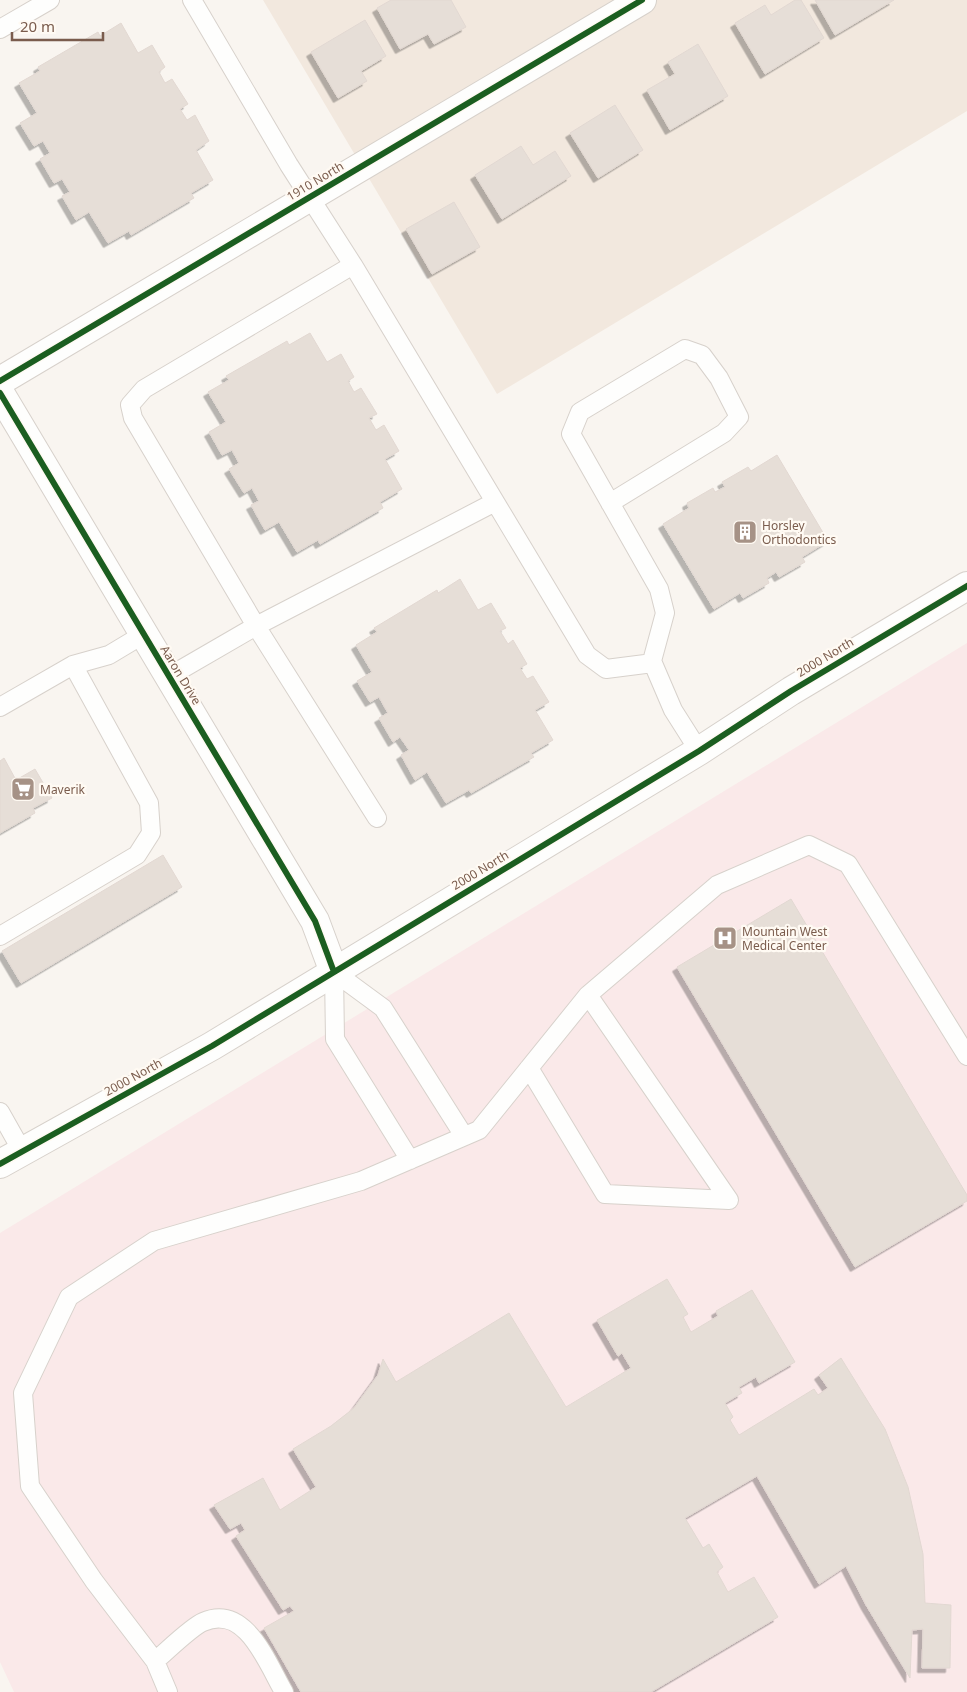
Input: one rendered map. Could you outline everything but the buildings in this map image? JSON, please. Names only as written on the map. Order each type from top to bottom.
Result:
[{"type":"street","name":"1910 North","points":[[0,381],[642,0]]},
{"type":"street","name":"Aaron Drive","points":[[0,393],[315,921],[334,972]]},
{"type":"street","name":"2000 North","points":[[11,1158],[212,1046],[699,752],[791,691],[967,586]]},
{"type":"lane","points":[[0,30],[50,0]]},
{"type":"lane","points":[[192,0],[586,655],[606,668],[653,663]]},
{"type":"lane","points":[[353,265],[144,390],[130,405],[133,418],[256,626],[377,818]]},
{"type":"lane","points":[[610,503],[724,432],[739,418],[719,378],[702,355],[685,349],[580,412],[571,434],[659,590],[665,613],[653,663],[673,710],[699,752]]},
{"type":"lane","points":[[168,677],[256,626],[495,502]]},
{"type":"lane","points":[[0,707],[73,665],[109,655],[144,634]]},
{"type":"lane","points":[[0,936],[137,855],[151,833],[149,803],[73,665]]},
{"type":"lane","points":[[168,1692],[155,1662],[94,1581],[30,1486],[23,1393],[69,1296],[154,1241],[361,1181],[479,1130],[588,995],[717,886],[809,845],[848,864],[967,1056]]},
{"type":"lane","points":[[334,972],[383,1008],[464,1136]]},
{"type":"lane","points":[[334,972],[335,1039],[410,1160]]},
{"type":"lane","points":[[529,1068],[605,1194],[729,1200],[588,995]]},
{"type":"lane","points":[[0,1112],[11,1158]]},
{"type":"lane","points":[[155,1662],[203,1622],[228,1618],[248,1630],[284,1692]]},
{"type":"shaded area","points":[[263,0],[967,0],[967,111],[497,394]]},
{"type":"shaded area","name":"Mountain West Medical Center","points":[[967,643],[967,1692],[14,1692],[0,1662],[0,1233]]},
{"type":"cycle path","points":[[0,381],[642,0]]},
{"type":"cycle path","points":[[0,393],[315,921],[334,972]]},
{"type":"cycle path","points":[[0,1164],[212,1046],[699,751],[791,691],[967,586]]},
{"type":"place","name":"Horsley Orthodontics","points":[[745,532]]},
{"type":"place","name":"Maverik","points":[[23,789]]},
{"type":"place","name":"Mountain West Medical Center","points":[[725,938]]}]
